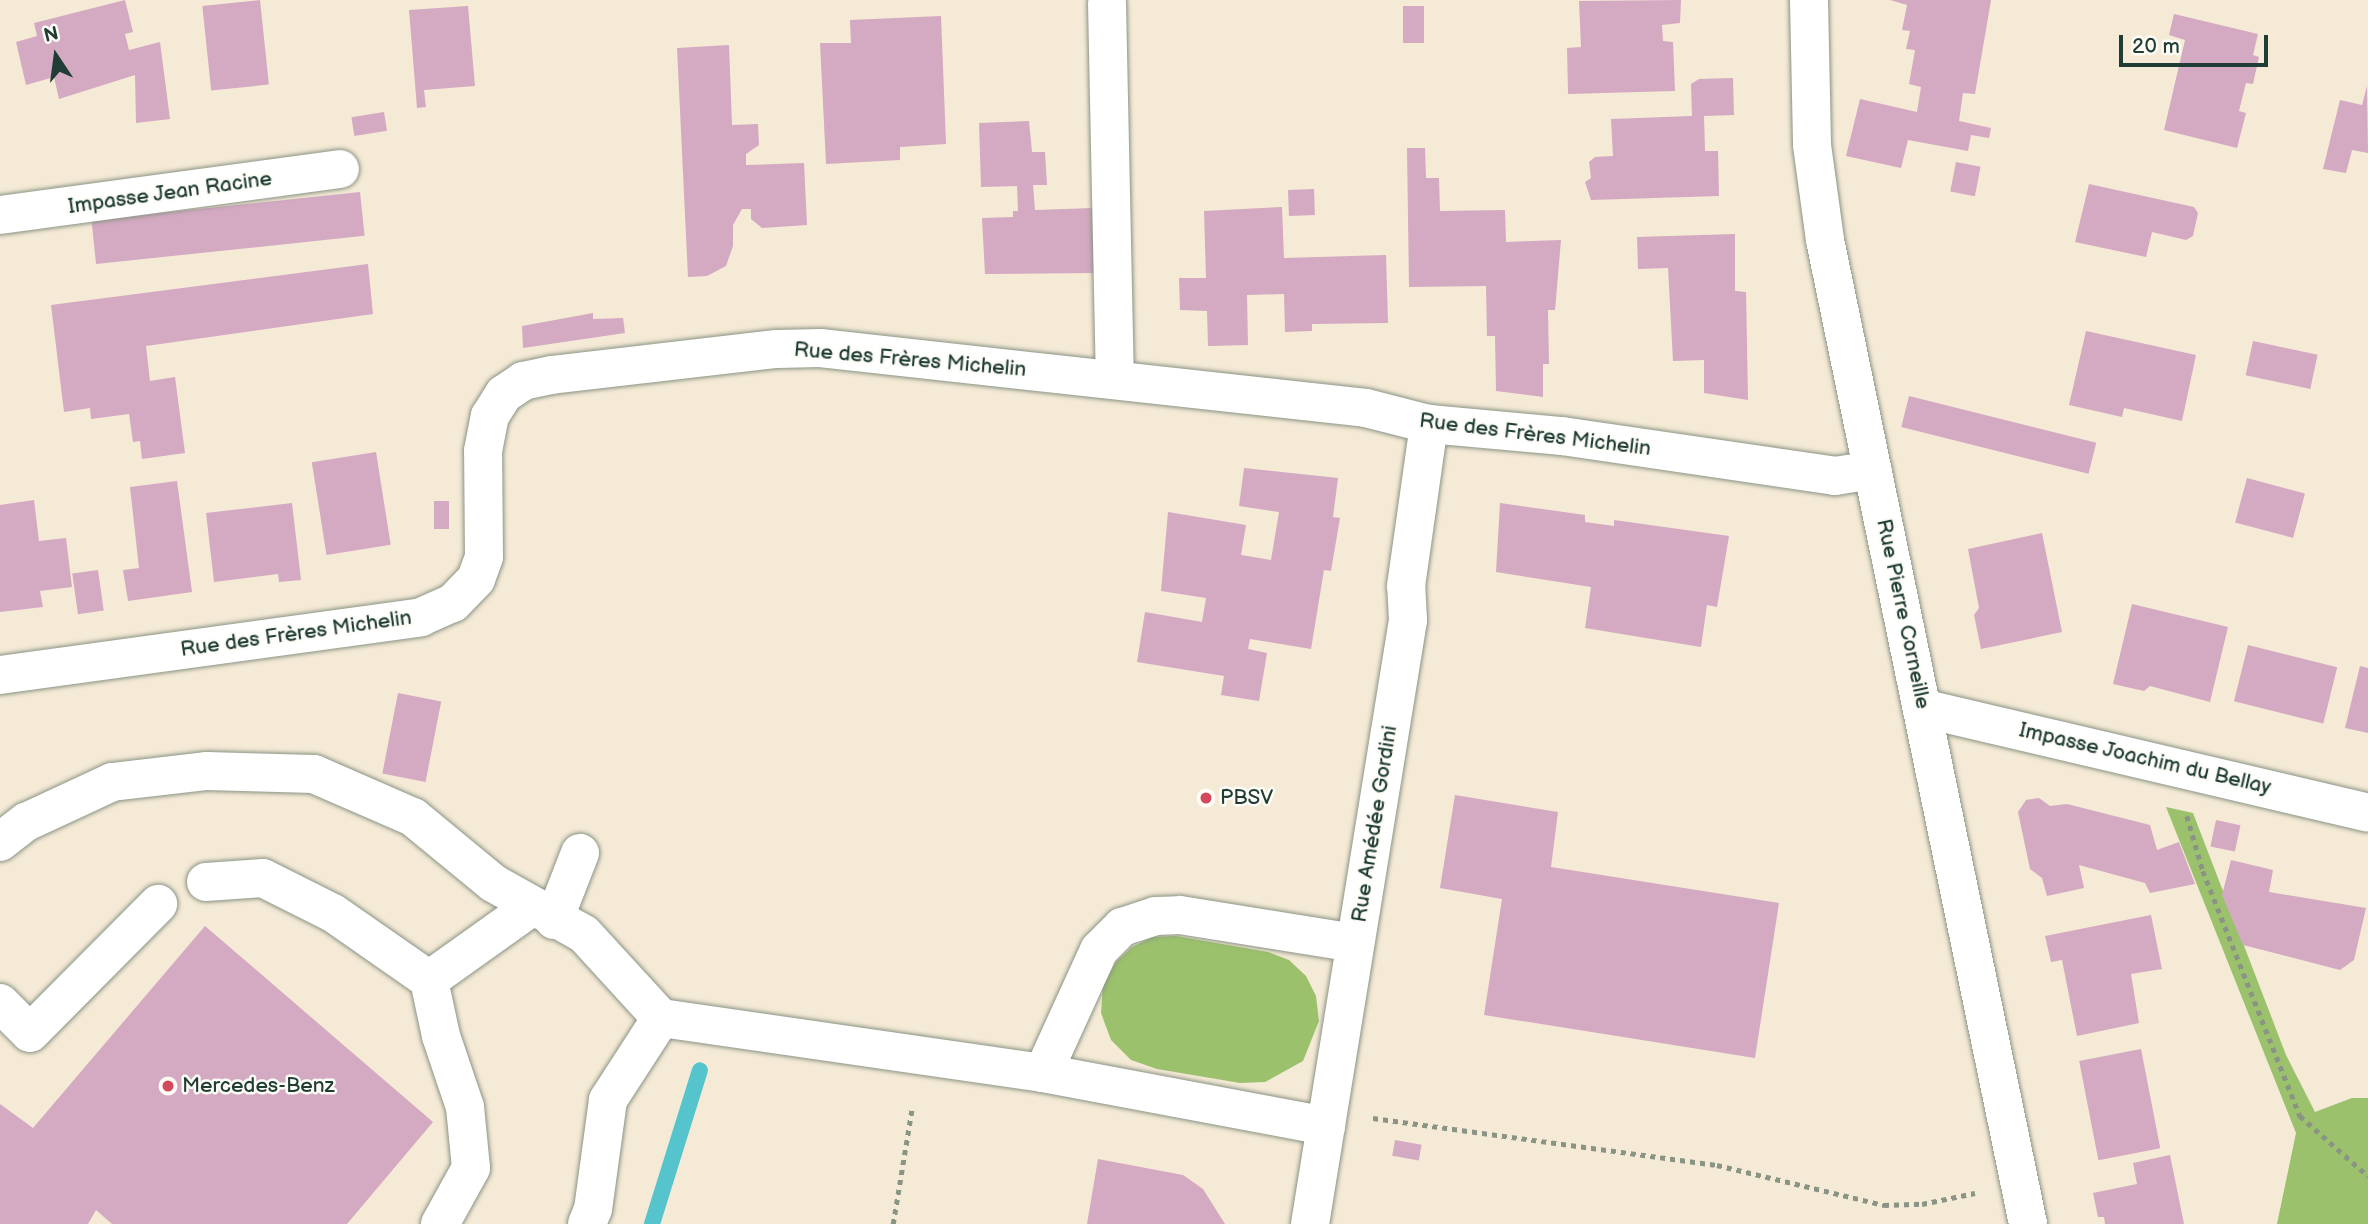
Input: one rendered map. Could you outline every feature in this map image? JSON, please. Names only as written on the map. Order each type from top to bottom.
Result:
[{"type":"street","name":"Rue Pierre Corneille","points":[[1809,0],[1812,145],[1825,240],[2028,1224]]},
{"type":"street","points":[[1107,3],[1115,380]]},
{"type":"street","name":"Impasse Jean Racine","points":[[0,215],[340,169]]},
{"type":"street","name":"Rue des Frères Michelin","points":[[0,675],[421,617],[453,603],[476,579],[484,557],[483,451],[490,416],[504,394],[523,381],[777,349],[820,348],[1366,408],[1429,424],[1562,436],[1835,476],[1872,470]]},
{"type":"street","name":"Rue Amédée Gordini","points":[[1310,1224],[1397,685],[1429,424]]},
{"type":"street","name":"Impasse Joachim du Bellay","points":[[1922,708],[2180,766],[2368,813]]},
{"type":"street","points":[[0,842],[26,822],[112,782],[207,771],[314,774],[413,817],[542,914],[584,934],[661,1018],[705,1021],[1327,1118]]},
{"type":"street","points":[[429,979],[542,914],[580,853]]},
{"type":"street","points":[[206,882],[263,878],[333,913],[429,979],[441,1035],[465,1107],[471,1168],[440,1224]]},
{"type":"street","points":[[0,1003],[30,1033],[158,904]]},
{"type":"street","points":[[1043,1073],[1099,950],[1122,927],[1155,916],[1180,915],[1355,943]]},
{"type":"street","points":[[587,1224],[593,1209],[608,1100],[661,1018]]},
{"type":"path","points":[[2180,766],[2187,814],[2203,871],[2300,1116],[2368,1177]]},
{"type":"path","points":[[893,1224],[912,1108]]},
{"type":"path","points":[[1327,1118],[1717,1165],[1884,1205],[1922,1204],[2020,1184]]},
{"type":"green space","points":[[2166,807],[2193,813],[2286,1055],[2315,1112],[2352,1098],[2368,1098],[2368,1224],[2277,1224],[2296,1133]]},
{"type":"green space","points":[[1176,936],[1268,952],[1289,960],[1306,976],[1316,996],[1319,1021],[1303,1061],[1265,1082],[1240,1083],[1157,1069],[1131,1060],[1111,1040],[1101,1013],[1103,985],[1116,962],[1132,947],[1153,937]]},
{"type":"building","points":[[125,0],[133,32],[125,34],[129,50],[160,42],[170,119],[136,123],[135,75],[59,99],[54,77],[26,85],[16,42],[37,36],[34,23]]},
{"type":"building","points":[[260,0],[269,85],[211,91],[202,6]]},
{"type":"building","points":[[1681,0],[1680,23],[1662,25],[1663,41],[1673,42],[1675,91],[1568,94],[1567,48],[1581,47],[1579,1]]},
{"type":"building","points":[[1890,0],[1991,0],[1975,94],[1963,93],[1959,121],[1991,128],[1989,138],[1971,135],[1968,151],[1908,140],[1901,168],[1846,156],[1860,99],[1917,112],[1921,87],[1909,84],[1915,50],[1906,49],[1910,31],[1902,30],[1907,5]]},
{"type":"building","points":[[468,6],[475,86],[424,90],[426,107],[417,108],[409,10]]},
{"type":"building","points":[[1403,6],[1424,6],[1424,43],[1403,43]]},
{"type":"building","points":[[2174,14],[2258,34],[2253,55],[2259,57],[2253,84],[2246,83],[2239,111],[2246,113],[2237,148],[2164,130],[2185,40],[2169,35]]},
{"type":"building","points":[[941,16],[946,144],[900,147],[900,160],[826,164],[820,43],[851,43],[850,20]]},
{"type":"building","points":[[729,45],[732,125],[758,124],[759,145],[746,154],[746,165],[804,163],[807,225],[762,228],[751,219],[751,209],[742,209],[733,225],[733,246],[726,266],[707,276],[688,277],[677,48]]},
{"type":"building","points":[[1733,78],[1734,115],[1704,116],[1705,151],[1718,151],[1719,196],[1591,200],[1585,182],[1591,178],[1589,162],[1595,157],[1613,156],[1611,119],[1692,116],[1691,84],[1699,79]]},
{"type":"building","points":[[2367,86],[2368,153],[2352,150],[2346,173],[2323,169],[2340,100],[2362,105]]},
{"type":"building","points":[[384,112],[387,131],[354,136],[351,117]]},
{"type":"building","points":[[1029,121],[1032,152],[1045,152],[1047,185],[1033,185],[1035,210],[1093,208],[1095,273],[985,274],[982,218],[1013,217],[1013,211],[1018,211],[1017,186],[981,187],[979,123]]},
{"type":"building","points":[[1407,148],[1425,148],[1426,178],[1439,178],[1440,211],[1505,210],[1506,242],[1561,240],[1555,310],[1548,310],[1549,364],[1543,364],[1543,397],[1496,391],[1495,336],[1487,336],[1486,286],[1409,287]]},
{"type":"building","points":[[1956,162],[1981,167],[1975,196],[1950,191]]},
{"type":"building","points":[[2089,184],[2194,207],[2198,213],[2193,236],[2186,240],[2152,232],[2146,257],[2075,242]]},
{"type":"building","points":[[1314,189],[1315,215],[1289,216],[1288,190]]},
{"type":"building","points":[[360,192],[365,236],[96,264],[91,220]]},
{"type":"building","points":[[1282,207],[1284,258],[1386,255],[1388,323],[1312,324],[1312,331],[1285,332],[1284,294],[1247,295],[1248,345],[1208,346],[1207,311],[1180,310],[1179,278],[1206,278],[1204,211]]},
{"type":"building","points":[[1735,234],[1735,291],[1746,292],[1748,400],[1704,393],[1704,360],[1673,361],[1668,268],[1638,269],[1637,237]]},
{"type":"building","points":[[368,264],[373,314],[146,346],[150,381],[175,377],[185,453],[142,459],[140,441],[133,442],[129,414],[91,419],[90,408],[64,412],[51,305]]},
{"type":"building","points":[[593,313],[593,319],[623,318],[625,333],[523,348],[522,326]]},
{"type":"building","points":[[2086,331],[2196,355],[2182,421],[2124,408],[2122,417],[2069,405]]},
{"type":"building","points":[[2253,341],[2318,355],[2310,389],[2246,375]]},
{"type":"building","points":[[1909,396],[2096,443],[2089,474],[1901,427]]},
{"type":"building","points":[[376,452],[391,545],[327,555],[312,462]]},
{"type":"building","points":[[1244,468],[1338,478],[1333,517],[1340,518],[1331,571],[1324,570],[1311,649],[1250,639],[1248,649],[1267,653],[1259,701],[1221,695],[1224,676],[1137,662],[1145,612],[1202,622],[1206,598],[1161,591],[1168,512],[1246,525],[1241,555],[1271,560],[1279,512],[1239,506]]},
{"type":"building","points":[[2247,478],[2305,494],[2293,538],[2235,522]]},
{"type":"building","points":[[177,481],[192,592],[128,601],[123,570],[139,568],[130,487]]},
{"type":"building","points":[[34,500],[39,541],[66,538],[72,587],[40,591],[43,607],[0,612],[0,505]]},
{"type":"building","points":[[434,501],[449,501],[449,529],[434,529]]},
{"type":"building","points":[[292,503],[301,580],[279,582],[278,574],[214,582],[206,513]]},
{"type":"building","points":[[1500,503],[1585,515],[1585,522],[1614,526],[1614,520],[1729,536],[1717,607],[1707,605],[1701,647],[1585,628],[1591,587],[1496,572]]},
{"type":"building","points":[[2042,533],[2062,632],[1981,649],[1974,615],[1979,608],[1968,549]]},
{"type":"building","points":[[98,570],[104,611],[78,614],[72,574]]},
{"type":"building","points":[[2132,604],[2228,627],[2210,702],[2150,686],[2144,691],[2113,684]]},
{"type":"building","points":[[2248,645],[2337,667],[2323,724],[2234,701]]},
{"type":"building","points":[[2360,666],[2368,668],[2368,733],[2345,728]]},
{"type":"building","points":[[398,693],[441,701],[426,782],[382,773]]},
{"type":"building","points":[[1455,795],[1558,812],[1551,867],[1779,903],[1755,1058],[1484,1015],[1502,899],[1440,888]]},
{"type":"building","points":[[2039,798],[2050,806],[2067,804],[2150,825],[2157,850],[2179,842],[2195,884],[2150,893],[2145,883],[2079,865],[2084,888],[2047,896],[2042,878],[2030,869],[2018,812],[2026,800]]},
{"type":"building","points":[[2216,820],[2240,825],[2235,852],[2210,846]]},
{"type":"building","points":[[2231,860],[2273,870],[2269,892],[2366,908],[2354,960],[2340,970],[2243,945],[2222,895]]},
{"type":"building","points":[[2151,915],[2162,969],[2131,974],[2139,1023],[2077,1036],[2062,960],[2051,962],[2045,936]]},
{"type":"building","points":[[205,926],[433,1122],[347,1224],[112,1224],[96,1210],[88,1224],[0,1224],[0,1104],[33,1128]]},
{"type":"building","points":[[2141,1049],[2160,1148],[2098,1160],[2079,1061]]},
{"type":"building","points":[[1395,1140],[1422,1145],[1419,1160],[1392,1156]]},
{"type":"building","points":[[2170,1155],[2184,1224],[2105,1224],[2104,1217],[2098,1217],[2093,1193],[2137,1184],[2133,1163]]},
{"type":"building","points":[[1098,1159],[1183,1175],[1203,1189],[1225,1224],[1087,1224]]},
{"type":"waterway","points":[[652,1224],[700,1070]]},
{"type":"place","name":"PBSV","points":[[1206,798]]},
{"type":"place","name":"Mercedes-Benz","points":[[168,1086]]}]
